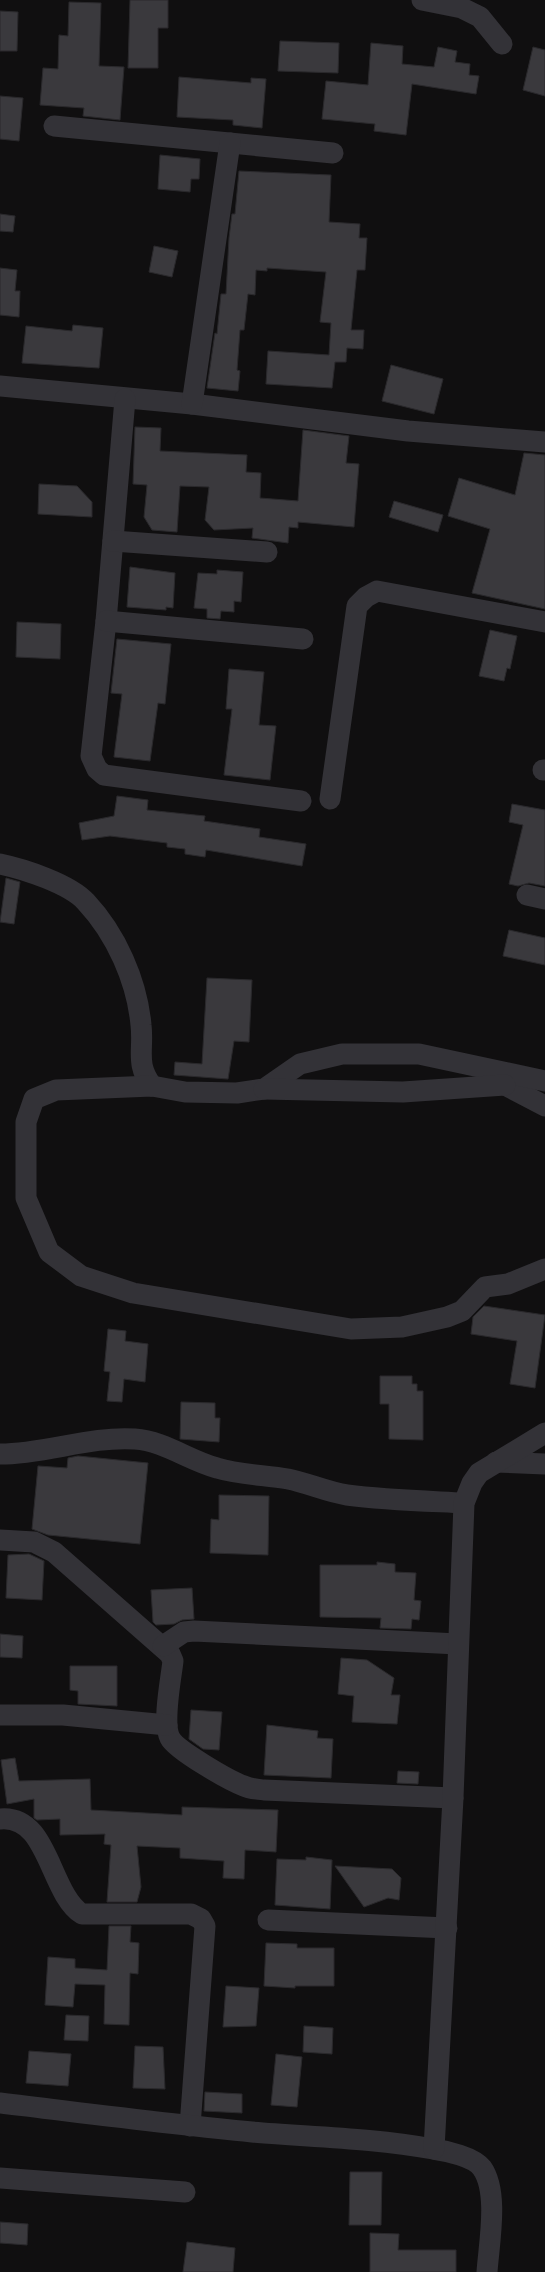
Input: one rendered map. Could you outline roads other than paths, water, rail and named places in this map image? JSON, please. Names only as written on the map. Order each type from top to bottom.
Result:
[{"type":"street","points":[[422,0],[462,8],[480,16],[502,44]]},
{"type":"street","points":[[54,126],[332,153]]},
{"type":"street","points":[[192,404],[230,143]]},
{"type":"street","points":[[0,386],[192,404],[408,431],[545,442]]},
{"type":"street","points":[[125,399],[106,621],[91,756],[97,769],[104,775],[301,801]]},
{"type":"street","points":[[113,541],[266,552]]},
{"type":"street","points":[[330,799],[357,606],[366,597],[377,591],[545,622]]},
{"type":"street","points":[[106,621],[303,639]]},
{"type":"street","points":[[0,864],[13,866],[65,886],[86,901],[113,940],[130,973],[141,1024],[141,1067],[152,1086]]},
{"type":"street","points":[[264,1089],[300,1064],[342,1054],[419,1054],[545,1081]]},
{"type":"street","points":[[490,1069],[505,1085],[545,1106]]},
{"type":"street","points":[[505,1085],[403,1092],[264,1089],[237,1093],[185,1092],[152,1086],[56,1090],[34,1099],[26,1122],[26,1198],[48,1252],[81,1276],[133,1293],[351,1328],[402,1327],[447,1316],[462,1310],[485,1287],[508,1284],[545,1269]]},
{"type":"street","points":[[434,2149],[447,1928],[464,1503],[472,1483],[479,1473],[545,1433]]},
{"type":"street","points":[[0,1454],[24,1454],[81,1442],[108,1439],[137,1439],[160,1445],[192,1460],[219,1469],[290,1479],[346,1495],[464,1503]]},
{"type":"street","points":[[496,1462],[545,1464]]},
{"type":"street","points":[[0,1540],[34,1542],[54,1552],[163,1646],[173,1661],[167,1725],[169,1738],[177,1748],[245,1787],[453,1798]]},
{"type":"street","points":[[163,1646],[184,1632],[194,1631],[458,1644]]},
{"type":"street","points":[[0,1715],[63,1715],[167,1725]]},
{"type":"street","points":[[0,1819],[9,1818],[32,1830],[67,1896],[76,1910],[82,1914],[191,1914],[201,1919],[205,1926],[190,2126]]},
{"type":"street","points":[[268,1920],[447,1928]]},
{"type":"street","points":[[0,2104],[190,2126],[434,2149],[468,2159],[481,2166],[489,2180],[492,2194],[487,2272]]},
{"type":"street","points":[[0,2178],[185,2192]]}]
